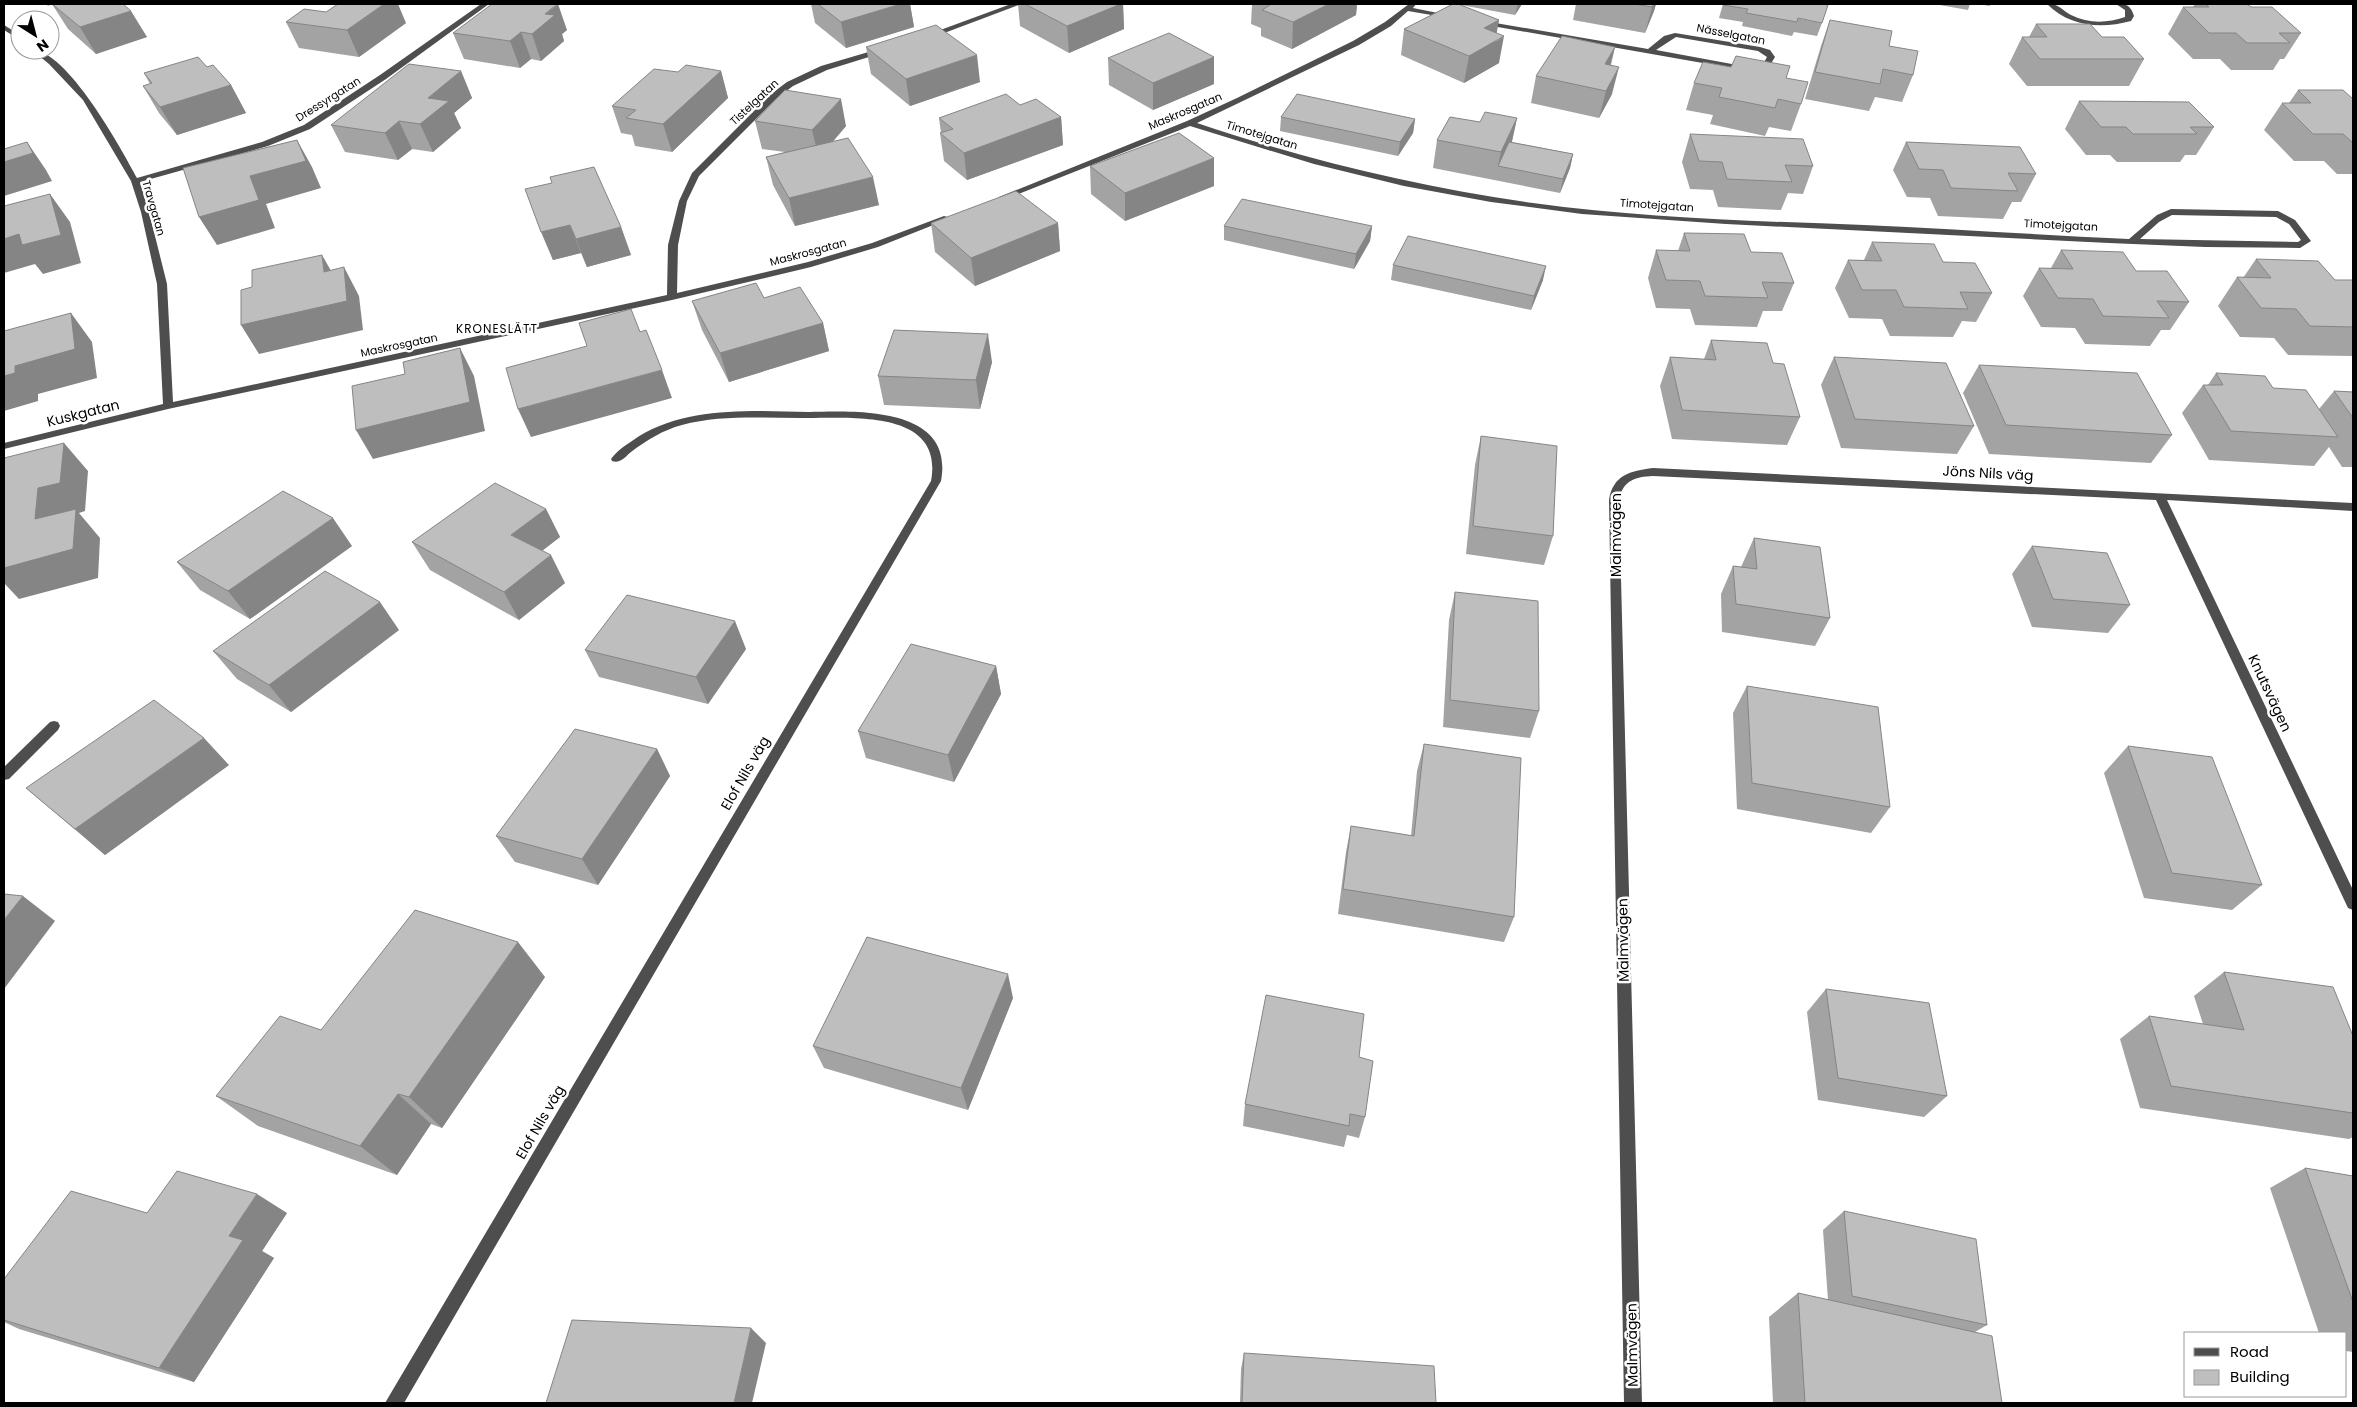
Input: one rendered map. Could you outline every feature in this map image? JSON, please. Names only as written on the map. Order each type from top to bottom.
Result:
[{"type":"street","name":"Dressyrgatan","points":[[135,180],[265,144],[307,127],[383,77],[484,4]]},
{"type":"street","points":[[916,40],[1017,4]]},
{"type":"street","points":[[2051,4],[2076,20],[2099,25],[2120,22],[2130,16],[2128,9],[2120,4]]},
{"type":"street","points":[[1410,7],[1456,18]]},
{"type":"street","name":"Maskrosgatan","points":[[992,201],[1190,123],[1356,43],[1388,24],[1410,7]]},
{"type":"street","name":"Nässelgatan","points":[[1475,21],[1754,70],[1764,68],[1771,57],[1767,52],[1760,49],[1675,35],[1667,38],[1650,51]]},
{"type":"street","name":"Tistelgatan","points":[[672,297],[673,244],[682,201],[695,175],[774,96],[790,84],[824,68],[890,48]]},
{"type":"street","name":"Travgatan","points":[[49,60],[86,99],[135,180],[162,284],[168,406]]},
{"type":"street","name":"Timotejgatan","points":[[1190,123],[1290,155],[1409,183],[1534,205],[1674,218],[2133,240],[2291,245],[2300,245],[2306,241],[2292,222],[2278,214],[2171,212],[2159,216],[2147,230],[2133,240]]},
{"type":"street","name":"Maskrosgatan","points":[[168,406],[672,297],[821,261],[875,245],[956,214]]},
{"type":"street","name":"Kuskgatan","points":[[4,446],[168,406]]},
{"type":"street","name":"Elof Nils väg","points":[[394,1403],[936,481],[939,463],[934,448],[920,433],[901,422],[867,415],[830,414],[729,415],[699,419],[668,426],[644,437],[616,459]]},
{"type":"street","name":"Jöns Nils väg","points":[[1622,479],[1635,474],[1653,472],[2353,507]]},
{"type":"street","name":"Malmvägen","points":[[1622,479],[1615,489],[1614,500],[1633,1403]]},
{"type":"street","name":"Knutsvägen","points":[[2160,496],[2353,904]]},
{"type":"street","points":[[4,774],[54,726]]},
{"type":"building","points":[[52,4],[123,4],[131,11],[80,27]]},
{"type":"building","points":[[338,4],[384,4],[347,30],[286,22],[304,9],[326,12]]},
{"type":"building","points":[[492,4],[557,4],[545,14],[555,15],[532,34],[521,32],[510,41],[453,33]]},
{"type":"building","points":[[818,4],[901,4],[841,22]]},
{"type":"building","points":[[1025,4],[1121,4],[1067,26]]},
{"type":"building","points":[[1266,4],[1329,4],[1293,22],[1262,10],[1270,5]]},
{"type":"building","points":[[1453,4],[1458,4],[1499,20],[1484,28],[1504,36],[1469,56],[1404,29]]},
{"type":"building","points":[[1634,4],[1653,4],[1652,7]]},
{"type":"building","points":[[1723,4],[1828,5],[1822,23],[1798,18],[1797,22],[1746,13],[1748,9]]},
{"type":"building","points":[[2206,4],[2247,4],[2251,7],[2272,7],[2301,33],[2279,33],[2290,43],[2247,43],[2236,33],[2209,33],[2183,7],[2209,7]]},
{"type":"building","points":[[1830,20],[1892,31],[1889,46],[1918,51],[1913,75],[1883,69],[1880,84],[1815,72]]},
{"type":"building","points":[[2036,24],[2090,24],[2102,37],[2124,37],[2144,59],[2040,59],[2022,37],[2047,37]]},
{"type":"building","points":[[936,25],[977,55],[906,79],[866,47]]},
{"type":"building","points":[[1169,33],[1214,57],[1153,83],[1108,58]]},
{"type":"building","points":[[1562,36],[1615,47],[1605,64],[1619,67],[1606,91],[1536,76]]},
{"type":"building","points":[[1736,56],[1790,66],[1786,78],[1808,82],[1801,104],[1778,99],[1775,108],[1719,97],[1722,88],[1694,83],[1703,62],[1731,67]]},
{"type":"building","points":[[198,57],[207,67],[213,65],[231,85],[160,107],[143,86],[152,83],[144,73]]},
{"type":"building","points":[[409,64],[461,71],[428,98],[449,101],[420,124],[399,121],[385,133],[331,125]]},
{"type":"building","points":[[686,65],[721,71],[663,124],[626,118],[636,110],[612,106],[654,69],[678,72]]},
{"type":"building","points":[[785,90],[841,99],[812,130],[755,121]]},
{"type":"building","points":[[2298,90],[2343,90],[2353,99],[2353,143],[2343,134],[2313,134],[2282,103],[2311,103]]},
{"type":"building","points":[[1006,94],[1020,105],[1036,99],[1061,117],[964,153],[940,133],[953,129],[939,118]]},
{"type":"building","points":[[1297,94],[1415,119],[1400,142],[1281,117]]},
{"type":"building","points":[[2079,101],[2189,102],[2214,127],[2190,127],[2197,134],[2133,134],[2126,127],[2101,127]]},
{"type":"building","points":[[1485,112],[1517,118],[1501,152],[1437,140],[1450,117],[1480,122]]},
{"type":"building","points":[[1179,133],[1214,158],[1125,193],[1090,166]]},
{"type":"building","points":[[1690,134],[1803,139],[1813,166],[1785,165],[1792,182],[1727,179],[1722,162],[1699,161]]},
{"type":"building","points":[[848,138],[873,177],[789,198],[766,157]]},
{"type":"building","points":[[297,140],[306,161],[250,176],[259,200],[199,217],[183,168]]},
{"type":"building","points":[[27,142],[33,153],[4,162],[4,149]]},
{"type":"building","points":[[1509,142],[1573,154],[1563,179],[1498,166]]},
{"type":"building","points":[[1906,142],[2020,147],[2036,174],[2008,173],[2018,191],[1951,188],[1943,170],[1919,169]]},
{"type":"building","points":[[594,167],[621,227],[576,239],[570,225],[541,232],[525,189],[552,183],[550,177]]},
{"type":"building","points":[[1016,191],[1058,223],[971,258],[931,223]]},
{"type":"building","points":[[50,194],[61,235],[22,245],[19,234],[4,239],[4,206]]},
{"type":"building","points":[[1242,199],[1372,226],[1356,254],[1224,226]]},
{"type":"building","points":[[1684,233],[1744,234],[1751,252],[1782,253],[1794,283],[1762,282],[1768,298],[1705,296],[1700,281],[1666,280],[1656,250],[1690,251]]},
{"type":"building","points":[[1408,236],[1546,266],[1534,296],[1393,265]]},
{"type":"building","points":[[1872,242],[1934,244],[1943,262],[1975,263],[1992,293],[1960,292],[1968,309],[1904,307],[1896,290],[1862,290],[1848,260],[1882,261]]},
{"type":"building","points":[[2061,250],[2123,252],[2136,271],[2167,271],[2189,302],[2157,301],[2169,318],[2103,316],[2093,299],[2058,298],[2039,268],[2073,269]]},
{"type":"building","points":[[322,255],[324,272],[344,267],[347,301],[241,325],[241,290],[252,287],[252,270]]},
{"type":"building","points":[[2256,259],[2318,261],[2335,280],[2353,280],[2353,327],[2310,326],[2296,309],[2261,308],[2237,277],[2271,278]]},
{"type":"building","points":[[756,283],[764,298],[800,287],[823,323],[720,353],[692,301]]},
{"type":"building","points":[[631,309],[640,332],[646,330],[662,370],[518,409],[506,368],[587,346],[579,323]]},
{"type":"building","points":[[71,313],[75,349],[15,366],[15,373],[4,376],[4,331]]},
{"type":"building","points":[[894,330],[988,334],[976,380],[878,376]]},
{"type":"building","points":[[1711,340],[1767,343],[1773,363],[1784,364],[1800,417],[1682,410],[1670,357],[1716,360]]},
{"type":"building","points":[[460,348],[470,402],[356,430],[352,386],[405,374],[403,362]]},
{"type":"building","points":[[1834,357],[1946,363],[1974,426],[1855,419]]},
{"type":"building","points":[[1979,365],[2137,373],[2172,435],[2006,425]]},
{"type":"building","points":[[2216,373],[2265,376],[2273,388],[2306,390],[2338,437],[2231,431],[2203,385],[2223,385]]},
{"type":"building","points":[[2334,391],[2353,392],[2353,418]]},
{"type":"building","points":[[1481,436],[1557,446],[1553,536],[1473,526]]},
{"type":"building","points":[[64,443],[60,483],[38,488],[35,519],[76,509],[73,549],[4,568],[4,458]]},
{"type":"building","points":[[495,483],[546,509],[511,535],[551,555],[504,592],[412,542]]},
{"type":"building","points":[[283,491],[333,518],[228,591],[177,562]]},
{"type":"building","points":[[1754,538],[1820,547],[1830,618],[1736,604],[1733,566],[1757,569]]},
{"type":"building","points":[[2032,546],[2107,553],[2130,605],[2053,599]]},
{"type":"building","points":[[325,571],[380,602],[269,685],[213,651]]},
{"type":"building","points":[[1455,592],[1538,601],[1539,711],[1450,700]]},
{"type":"building","points":[[627,595],[735,621],[696,677],[585,650]]},
{"type":"building","points":[[911,644],[996,666],[948,755],[858,731]]},
{"type":"building","points":[[1747,686],[1878,707],[1890,807],[1752,783]]},
{"type":"building","points":[[154,700],[204,738],[75,829],[26,788]]},
{"type":"building","points":[[575,729],[657,749],[582,859],[496,836]]},
{"type":"building","points":[[1424,744],[1521,758],[1514,917],[1343,889],[1351,826],[1414,836]]},
{"type":"building","points":[[2128,746],[2212,757],[2262,885],[2172,873]]},
{"type":"building","points":[[4,894],[23,896],[4,920]]},
{"type":"building","points":[[415,910],[518,942],[409,1097],[398,1094],[360,1146],[216,1096],[280,1016],[321,1030]]},
{"type":"building","points":[[867,937],[1008,974],[961,1088],[813,1046]]},
{"type":"building","points":[[2224,972],[2333,987],[2353,1036],[2353,1113],[2171,1086],[2149,1016],[2244,1030]]},
{"type":"building","points":[[1826,989],[1929,1003],[1947,1096],[1838,1078]]},
{"type":"building","points":[[1266,995],[1364,1014],[1359,1057],[1373,1061],[1365,1117],[1350,1114],[1349,1126],[1245,1104]]},
{"type":"building","points":[[2305,1168],[2353,1176],[2353,1302]]},
{"type":"building","points":[[177,1171],[257,1194],[229,1236],[243,1240],[159,1368],[4,1320],[4,1279],[71,1191],[147,1213]]},
{"type":"building","points":[[1844,1211],[1976,1239],[1987,1325],[1852,1296]]},
{"type":"building","points":[[1798,1293],[1992,1336],[2002,1403],[1805,1403]]},
{"type":"building","points":[[572,1320],[751,1328],[734,1403],[546,1403]]},
{"type":"building","points":[[1244,1353],[1434,1366],[1436,1403],[1242,1403]]},
{"type":"district","name":"KRONESLÄTT","points":[[497,329]]}]
